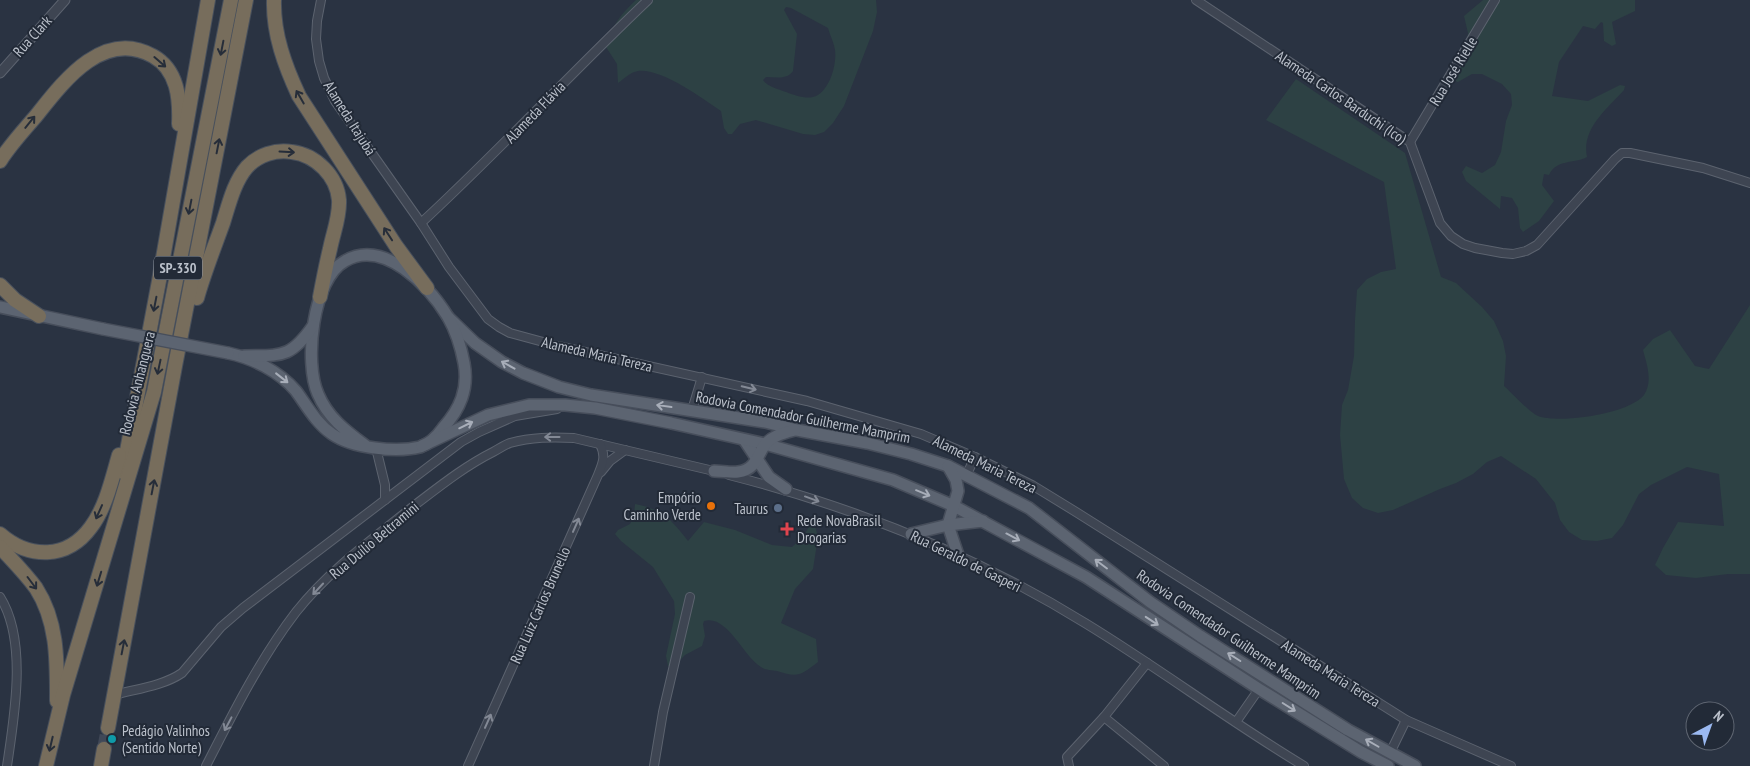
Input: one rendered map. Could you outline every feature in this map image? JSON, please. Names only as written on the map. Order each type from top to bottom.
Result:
[{"type":"highway","points":[[113,533],[136,400],[160,280],[208,0]]},
{"type":"highway","name":"Rodovia Anhanguera","points":[[46,766],[159,368],[231,0]]},
{"type":"highway","name":"SP-330","points":[[108,728],[246,0]]},
{"type":"highway","points":[[274,0],[273,10],[280,47],[288,73],[299,96],[396,246],[427,288]]},
{"type":"highway","points":[[0,161],[61,84],[76,70],[84,63],[105,52],[125,48],[143,51],[156,58],[173,78],[180,102],[178,169]]},
{"type":"highway","points":[[176,366],[202,281],[233,193],[247,167],[263,156],[275,152],[288,151],[309,157],[327,172],[337,190],[338,212],[320,297]]},
{"type":"highway","points":[[0,285],[15,300],[39,316]]},
{"type":"highway","points":[[0,534],[27,551],[47,553],[70,546],[85,534],[97,517],[104,500],[136,400]]},
{"type":"highway","points":[[0,547],[37,590],[51,621],[57,655],[57,722]]},
{"type":"highway","points":[[101,766],[104,749]]},
{"type":"main road","points":[[0,307],[239,356],[268,369],[284,379],[314,417],[331,434],[344,441],[371,447],[392,449],[422,446],[438,434],[460,406],[464,393],[465,366],[460,344],[448,317],[427,288],[399,265],[384,258],[365,254],[356,256],[344,261],[328,278],[320,297],[312,351],[312,375],[318,394],[327,411],[340,427],[371,447]]},
{"type":"main road","name":"Rodovia Comendador Guilherme Mamprim","points":[[448,317],[475,343],[502,362],[523,373],[559,387],[591,395],[765,422],[867,443],[948,466],[1029,508],[1158,608],[1348,730],[1415,766]]},
{"type":"main road","points":[[239,356],[277,355],[288,352],[298,345],[315,324]]},
{"type":"main road","name":"Rodovia Comendador Guilherme Mamprim","points":[[422,446],[488,415],[529,405],[565,405],[595,408],[765,444],[892,480],[954,506],[1086,577],[1361,752],[1388,766]]},
{"type":"main road","points":[[714,471],[738,472],[746,469],[758,459],[765,444],[781,433],[797,430]]},
{"type":"main road","points":[[745,441],[769,477],[786,489]]},
{"type":"main road","points":[[948,466],[958,486],[948,525],[958,555]]},
{"type":"main road","points":[[911,534],[948,525],[982,521]]},
{"type":"street","name":"Rua Clark","points":[[0,73],[65,0]]},
{"type":"street","name":"Alameda Itajubá","points":[[321,0],[316,39],[324,78],[335,100],[421,223]]},
{"type":"street","name":"Alameda Flávia","points":[[421,223],[487,161],[586,59],[648,0]]},
{"type":"street","name":"Alameda Carlos Barduchi (Ico)","points":[[1196,0],[1410,142],[1437,214],[1445,230],[1463,244],[1475,248],[1513,254],[1526,251],[1538,245],[1622,153],[1703,168],[1750,183]]},
{"type":"street","name":"Rua José Rielle","points":[[1410,142],[1495,0]]},
{"type":"street","name":"Alameda Maria Tereza","points":[[421,223],[448,267],[488,319],[510,333],[558,346],[807,401],[921,434],[975,457],[1032,485],[1406,720],[1511,766]]},
{"type":"street","points":[[692,410],[702,377]]},
{"type":"street","points":[[114,695],[174,679],[182,673],[221,627],[243,608],[447,452],[479,432],[515,416],[552,410],[565,405]]},
{"type":"street","name":"Rua Duílio Beltramini","points":[[206,766],[263,660],[297,611],[334,572],[451,477],[479,459],[509,444],[535,438],[551,436],[574,438],[625,450]]},
{"type":"street","name":"Rua Luiz Carlos Brunello","points":[[468,766],[598,475],[603,462],[604,452],[600,444]]},
{"type":"street","points":[[371,447],[385,485],[385,500]]},
{"type":"street","points":[[598,475],[610,461],[625,450]]},
{"type":"street","name":"Rua Geraldo de Gasperi","points":[[625,450],[786,489],[911,534],[958,555],[1084,622],[1304,766]]},
{"type":"street","points":[[966,476],[975,457]]},
{"type":"street","points":[[0,597],[9,618],[17,667],[13,725],[7,766]]},
{"type":"street","points":[[654,766],[662,712],[690,597]]},
{"type":"street","points":[[1069,766],[1067,757],[1104,716],[1147,663]]},
{"type":"street","points":[[1236,722],[1259,688]]},
{"type":"street","points":[[1104,716],[1164,766]]},
{"type":"street","points":[[1390,753],[1406,720]]},
{"type":"green space","points":[[636,0],[876,0],[877,12],[873,31],[844,106],[833,123],[824,132],[815,135],[803,134],[756,120],[740,124],[732,134],[728,134],[724,128],[721,111],[669,79],[647,71],[638,71],[630,74],[618,83],[617,64],[606,47],[617,21]],"holes":[[[786,7],[828,28],[834,47],[835,63],[831,78],[823,90],[813,97],[792,94],[770,86],[763,80],[766,77],[788,76],[793,71],[797,34],[784,10]]]},
{"type":"green space","points":[[1483,0],[1635,0],[1635,11],[1612,22],[1616,44],[1612,46],[1604,41],[1603,23],[1601,22],[1595,29],[1583,26],[1559,62],[1552,96],[1588,101],[1620,85],[1625,86],[1624,90],[1603,112],[1592,129],[1586,147],[1587,157],[1561,164],[1556,166],[1549,175],[1544,174],[1542,185],[1554,201],[1539,221],[1523,232],[1520,228],[1518,208],[1512,198],[1501,196],[1500,209],[1466,181],[1462,172],[1466,166],[1482,173],[1495,165],[1501,152],[1506,121],[1512,105],[1511,94],[1502,84],[1482,74],[1472,74],[1458,82],[1453,80],[1451,73],[1467,40],[1468,33],[1464,16]]},
{"type":"green space","points":[[1296,79],[1405,153],[1441,277],[1456,283],[1494,321],[1503,341],[1506,356],[1504,386],[1538,416],[1562,419],[1594,416],[1636,402],[1647,390],[1649,379],[1643,350],[1653,339],[1670,330],[1695,366],[1709,369],[1750,305],[1750,574],[1728,574],[1696,578],[1666,575],[1655,565],[1678,522],[1724,526],[1719,474],[1687,467],[1651,485],[1639,494],[1623,525],[1612,538],[1597,541],[1582,540],[1569,532],[1560,520],[1555,503],[1536,479],[1501,456],[1487,462],[1473,474],[1456,483],[1393,510],[1378,513],[1363,508],[1352,498],[1344,479],[1340,435],[1342,405],[1348,390],[1354,356],[1357,290],[1367,279],[1381,272],[1396,269],[1384,182],[1266,120]]},
{"type":"green space","points":[[635,504],[666,516],[688,541],[704,522],[735,530],[772,545],[792,547],[804,536],[813,519],[818,537],[813,569],[795,589],[781,623],[816,639],[818,662],[807,670],[795,675],[764,669],[754,662],[734,637],[720,624],[704,621],[705,636],[702,646],[685,655],[674,666],[668,666],[666,656],[675,614],[674,601],[653,567],[615,534],[618,530],[630,524],[634,516]]},
{"type":"tunnel","points":[[104,749],[108,728]]},
{"type":"place","name":"Empório Caminho Verde","points":[[711,506]]},
{"type":"place","name":"Taurus","points":[[778,508]]},
{"type":"place","name":"Rede NovaBrasil Drogarias","points":[[787,529]]},
{"type":"place","name":"Pedágio Valinhos (Sentido Norte)","points":[[112,739]]}]
